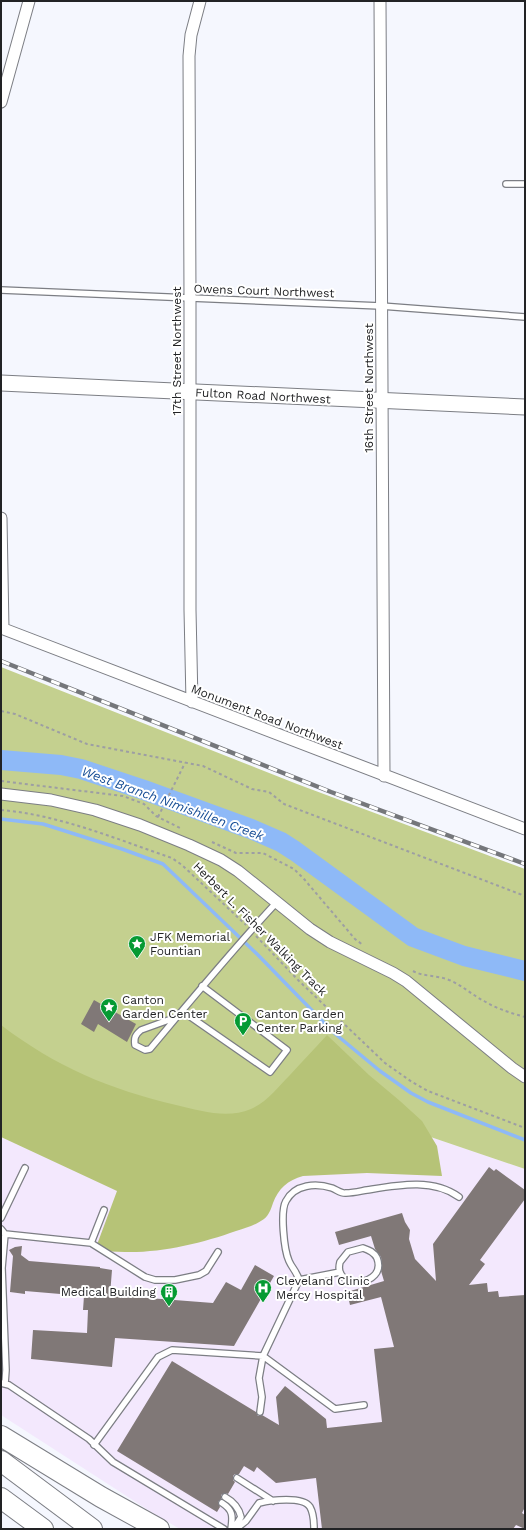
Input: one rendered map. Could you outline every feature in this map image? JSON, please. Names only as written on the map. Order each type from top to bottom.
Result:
[{"type":"highway","points":[[1,1436],[101,1497],[159,1529]]},
{"type":"highway","points":[[1,1461],[92,1529]]},
{"type":"highway","points":[[1,1498],[43,1529]]},
{"type":"main road","name":"Fulton Road Northwest","points":[[1,383],[525,407]]},
{"type":"street","points":[[1,102],[29,1]]},
{"type":"street","name":"17th Street Northwest","points":[[192,702],[190,610],[189,56],[191,35],[200,1]]},
{"type":"street","name":"16th Street Northwest","points":[[380,1],[384,776]]},
{"type":"street","points":[[1,518],[2,628]]},
{"type":"street","name":"Monument Road Northwest","points":[[2,628],[525,829]]},
{"type":"street","points":[[1,794],[28,796],[73,805],[114,816],[189,845],[221,860],[238,871],[310,929],[330,942],[406,981],[525,1077]]},
{"type":"lane","points":[[506,184],[525,184]]},
{"type":"lane","name":"Owens Court Northwest","points":[[1,290],[382,306],[525,317]]},
{"type":"lane","points":[[177,1017],[141,1030],[136,1034],[135,1045],[145,1050],[150,1049],[177,1017],[182,1011],[202,986],[277,902]]},
{"type":"lane","points":[[182,1011],[270,1072],[287,1050],[202,986]]},
{"type":"lane","points":[[1,1218],[25,1168]]},
{"type":"lane","points":[[260,1412],[262,1397],[260,1378],[263,1356],[299,1280],[298,1274],[287,1257],[283,1219],[285,1203],[291,1194],[299,1189],[318,1185],[326,1186],[345,1194],[383,1187],[416,1184],[446,1189],[459,1197]]},
{"type":"lane","points":[[91,1243],[104,1210]]},
{"type":"lane","points":[[218,1252],[206,1271],[199,1276],[175,1280],[155,1280],[145,1277],[91,1243],[3,1232],[2,1268],[6,1370],[3,1383],[82,1435],[113,1462],[224,1529]]},
{"type":"lane","points":[[362,1248],[370,1250],[376,1255],[378,1270],[371,1278],[364,1281],[350,1281],[340,1272],[339,1265],[342,1259],[346,1254],[355,1249],[362,1248]]},
{"type":"lane","points":[[299,1280],[340,1272]]},
{"type":"lane","points":[[94,1445],[158,1357],[172,1350],[263,1356],[335,1409],[364,1406]]},
{"type":"lane","points":[[237,1478],[274,1501]]},
{"type":"lane","points":[[226,1497],[234,1503],[241,1516],[234,1529]]},
{"type":"lane","points":[[234,1529],[246,1521],[258,1504],[274,1501],[294,1500],[306,1503],[312,1511],[314,1529]]},
{"type":"lane","points":[[222,1503],[232,1512],[234,1529]]},
{"type":"path","points":[[1,711],[15,714],[87,744],[203,766],[252,789],[269,792],[284,804],[525,896]]},
{"type":"path","points":[[158,817],[185,763]]},
{"type":"path","name":"Herbert L. Fisher Walking Track","points":[[1,810],[26,812],[57,819],[172,858],[182,865],[299,981],[385,1063],[428,1091],[525,1128]]},
{"type":"shaded area","name":"Cleveland Clinic Mercy Hospital","points":[[363,1114],[525,1169],[525,1529],[180,1529],[1,1415],[1,1137],[118,1191]]},
{"type":"green space","points":[[1,667],[297,784],[525,869],[525,1169],[363,1114],[1,1137]]},
{"type":"green space","points":[[1,1025],[42,1053],[63,1065],[106,1084],[152,1099],[204,1112],[223,1114],[242,1112],[257,1106],[277,1089],[327,1035],[369,1075],[422,1121],[437,1146],[442,1176],[367,1173],[303,1176],[293,1180],[281,1189],[275,1198],[270,1212],[264,1219],[247,1227],[210,1239],[167,1249],[139,1252],[95,1250],[117,1191],[1,1137]]},
{"type":"building","points":[[94,1000],[136,1024],[127,1042],[98,1024],[94,1032],[81,1024]]},
{"type":"building","name":"Cleveland Clinic Mercy Hospital","points":[[489,1167],[494,1171],[496,1169],[525,1190],[525,1199],[480,1260],[485,1264],[469,1285],[487,1283],[488,1292],[498,1291],[499,1297],[525,1295],[525,1507],[522,1513],[525,1515],[525,1529],[516,1525],[513,1529],[322,1529],[316,1478],[276,1483],[257,1467],[254,1472],[244,1466],[239,1474],[235,1474],[233,1476],[233,1480],[235,1482],[228,1494],[225,1493],[221,1495],[221,1499],[218,1502],[220,1507],[217,1512],[117,1451],[172,1361],[256,1412],[258,1416],[262,1415],[279,1425],[276,1397],[285,1386],[326,1419],[327,1428],[382,1422],[374,1349],[394,1347],[381,1297],[350,1305],[347,1292],[384,1281],[381,1271],[381,1257],[375,1249],[371,1236],[339,1245],[335,1232],[402,1213],[410,1230],[409,1239],[415,1259],[436,1281],[433,1244]]},
{"type":"building","name":"Medical Building","points":[[22,1246],[21,1255],[29,1261],[100,1267],[112,1270],[110,1295],[213,1303],[226,1282],[241,1290],[255,1265],[274,1276],[234,1346],[115,1338],[112,1367],[31,1359],[33,1330],[87,1333],[88,1310],[83,1310],[84,1296],[25,1291],[25,1294],[10,1292],[13,1256],[9,1250]]},
{"type":"waterway","name":"West Branch Nimishillen Creek","points":[[1,760],[61,765],[81,769],[251,829],[281,842],[295,851],[413,937],[464,956],[525,971]]},
{"type":"waterway","points":[[1,819],[43,824],[122,849],[163,864],[258,955],[333,1032],[380,1071],[411,1093],[428,1102],[525,1140]]},
{"type":"railway","points":[[1,661],[331,792],[525,864]]},
{"type":"place","name":"JFK Memorial Fountian","points":[[137,959]]},
{"type":"place","name":"Canton Garden Center","points":[[109,1022]]},
{"type":"place","name":"Canton Garden Center Parking","points":[[243,1036]]},
{"type":"place","name":"Cleveland Clinic Mercy Hospital","points":[[263,1303]]},
{"type":"place","name":"Medical Building","points":[[169,1307]]}]
